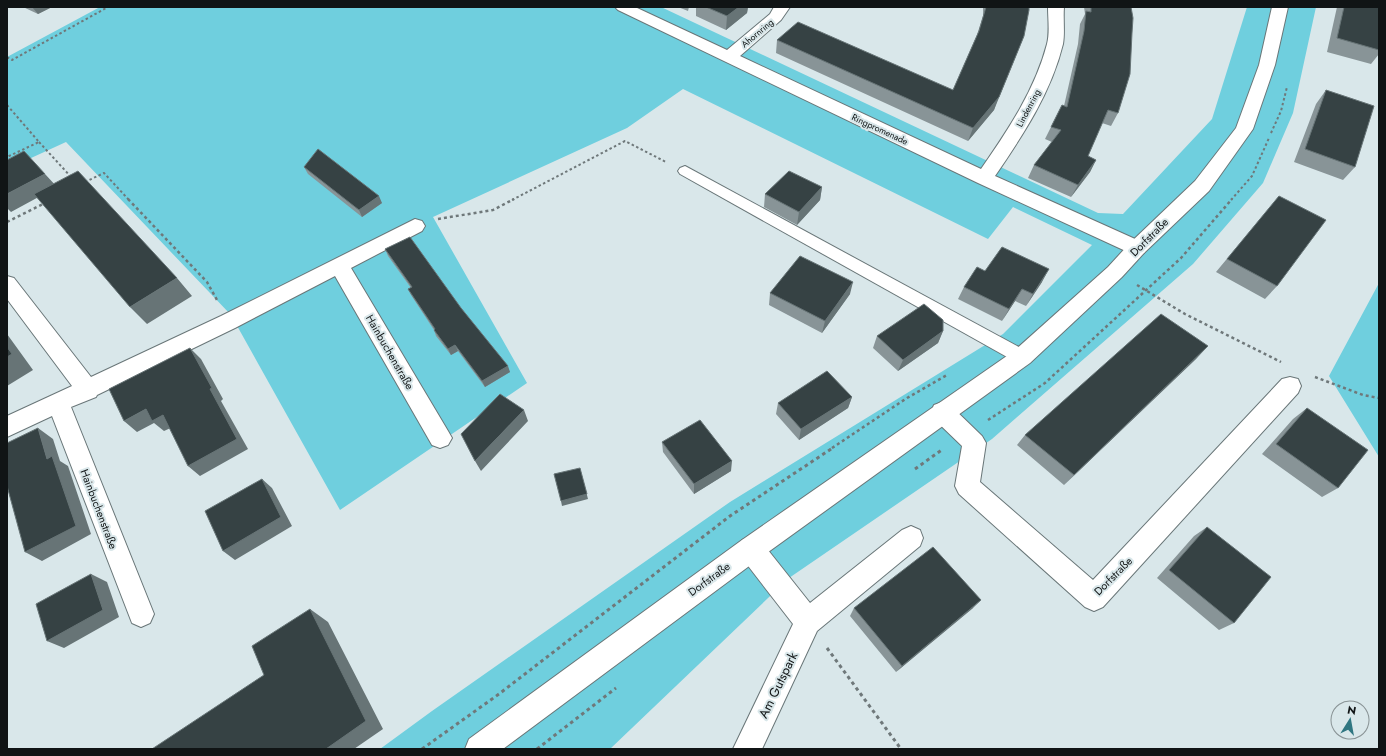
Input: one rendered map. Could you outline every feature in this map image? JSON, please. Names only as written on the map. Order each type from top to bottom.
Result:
[{"type":"street","name":"Ringpromenade","points":[[623,7],[984,178],[1137,248]]},
{"type":"street","name":"Ahornring","points":[[729,57],[776,18],[782,7]]},
{"type":"street","name":"Lindenring","points":[[984,178],[1011,139],[1037,94],[1055,43],[1056,7]]},
{"type":"street","name":"Dorfstraße","points":[[479,749],[750,549],[942,412],[1022,357],[1115,272],[1137,248],[1202,186],[1244,129],[1267,65],[1280,7]]},
{"type":"street","points":[[7,427],[88,390],[228,322],[415,226]]},
{"type":"street","name":"Hainbuchenstraße","points":[[340,265],[440,438]]},
{"type":"street","points":[[7,284],[88,390]]},
{"type":"street","name":"Dorfstraße","points":[[942,412],[974,443],[967,486],[1094,598],[1296,379]]},
{"type":"street","name":"Hainbuchenstraße","points":[[58,404],[141,614]]},
{"type":"street","name":"Am Gutspark","points":[[747,749],[808,622],[911,538]]},
{"type":"street","points":[[750,549],[808,622]]},
{"type":"lane","points":[[685,171],[1022,357]]},
{"type":"path","points":[[7,63],[108,7]]},
{"type":"path","points":[[7,57],[12,60]]},
{"type":"path","points":[[7,105],[74,180]]},
{"type":"path","points":[[415,226],[440,218],[494,210],[625,141],[685,171]]},
{"type":"path","points":[[7,157],[39,142]]},
{"type":"path","points":[[79,186],[104,173],[207,282],[228,322]]},
{"type":"path","points":[[7,222],[46,202]]},
{"type":"path","points":[[1115,272],[1296,379],[1379,398]]},
{"type":"path","points":[[422,749],[499,694],[730,516],[907,398],[954,372]]},
{"type":"path","points":[[808,622],[901,749]]},
{"type":"shaded area","points":[[100,7],[661,7],[1098,213],[1123,214],[1212,119],[1247,7],[1316,7],[1293,113],[1263,183],[1193,264],[992,439],[789,578],[610,749],[380,749],[730,502],[1003,334],[1092,245],[1013,207],[988,239],[683,89],[627,128],[433,217],[527,383],[340,510],[231,315],[66,142],[7,169],[7,57]]},
{"type":"shaded area","points":[[1379,283],[1379,457],[1329,376]]},
{"type":"building","points":[[706,7],[739,7],[727,16]]},
{"type":"building","points":[[986,7],[1029,7],[1029,10],[1024,36],[999,97],[973,128],[777,40],[798,22],[953,90],[979,31]]},
{"type":"building","points":[[1091,7],[1131,7],[1133,18],[1130,74],[1118,113],[1108,110],[1088,156],[1096,160],[1078,185],[1034,165],[1061,130],[1051,127],[1062,105],[1067,107],[1084,31],[1086,11],[1091,12]]},
{"type":"building","points":[[1344,7],[1379,7],[1379,50],[1337,38]]},
{"type":"building","points":[[1326,90],[1374,106],[1355,167],[1305,149]]},
{"type":"building","points":[[318,149],[379,196],[359,210],[304,167]]},
{"type":"building","points":[[24,151],[45,174],[7,194],[7,160]]},
{"type":"building","points":[[78,171],[177,278],[130,307],[34,194]]},
{"type":"building","points":[[789,171],[822,187],[799,212],[765,194]]},
{"type":"building","points":[[1279,196],[1326,220],[1277,286],[1227,259]]},
{"type":"building","points":[[410,237],[461,308],[508,366],[482,381],[455,345],[448,349],[408,289],[412,287],[385,249]]},
{"type":"building","points":[[1002,247],[1049,269],[1033,294],[1022,289],[1009,309],[964,287],[977,267],[985,271]]},
{"type":"building","points":[[800,256],[853,282],[825,321],[770,293]]},
{"type":"building","points":[[924,304],[943,320],[943,331],[903,360],[877,336]]},
{"type":"building","points":[[1161,314],[1208,346],[1074,475],[1025,435]]},
{"type":"building","points":[[7,347],[12,354],[7,357]]},
{"type":"building","points":[[190,348],[237,439],[188,466],[163,415],[152,421],[146,409],[124,421],[109,389]]},
{"type":"building","points":[[827,371],[852,397],[801,429],[778,403]]},
{"type":"building","points":[[500,394],[524,410],[475,461],[461,434]]},
{"type":"building","points":[[1307,408],[1368,450],[1338,488],[1276,444]]},
{"type":"building","points":[[700,420],[732,461],[694,484],[662,442]]},
{"type":"building","points":[[38,428],[47,459],[52,456],[76,526],[25,552],[7,486],[7,443]]},
{"type":"building","points":[[580,468],[587,494],[561,501],[554,474]]},
{"type":"building","points":[[262,479],[281,517],[223,551],[205,511]]},
{"type":"building","points":[[1207,527],[1271,577],[1234,623],[1169,570]]},
{"type":"building","points":[[933,547],[981,600],[902,666],[854,608]]},
{"type":"building","points":[[91,574],[103,610],[47,641],[36,604]]},
{"type":"building","points":[[310,609],[366,721],[326,749],[152,749],[264,675],[252,646]]}]
